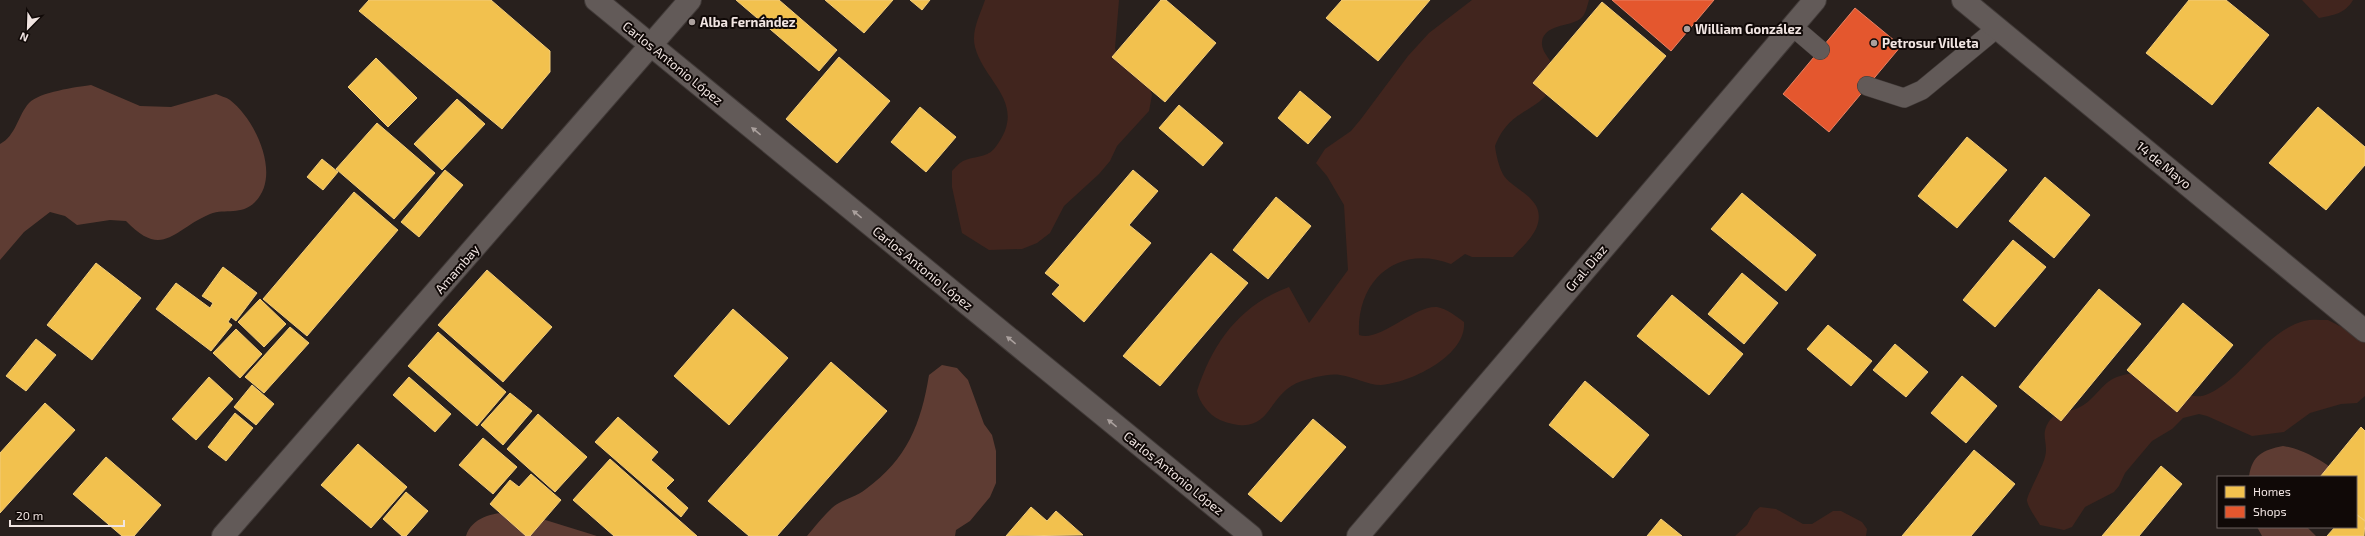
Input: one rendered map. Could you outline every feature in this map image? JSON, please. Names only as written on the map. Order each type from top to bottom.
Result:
[{"type":"main road","name":"Carlos Antonio López","points":[[596,0],[1251,536]]},
{"type":"main road","name":"Amambay","points":[[223,536],[652,46],[690,0]]},
{"type":"main road","name":"Gral. Diaz","points":[[1358,536],[1814,0]]},
{"type":"main road","name":"14 de Mayo","points":[[1963,0],[2365,331]]},
{"type":"lane","points":[[1792,26],[1820,50]]},
{"type":"lane","points":[[1867,86],[1904,98],[1922,90],[1997,28]]},
{"type":"shaded area","points":[[985,0],[1119,0],[1115,48],[1120,64],[1136,71],[1148,80],[1152,95],[1149,111],[1117,146],[1110,161],[1099,174],[1064,206],[1050,233],[1037,243],[1022,249],[989,250],[962,233],[952,187],[952,171],[967,159],[991,152],[1004,133],[1008,119],[1002,95],[980,60],[975,47],[975,29]]},
{"type":"shaded area","points":[[1472,0],[1589,0],[1585,13],[1580,19],[1552,29],[1544,36],[1542,45],[1552,65],[1554,86],[1538,102],[1515,118],[1508,125],[1501,134],[1495,146],[1498,161],[1504,176],[1533,201],[1537,207],[1539,214],[1538,223],[1534,233],[1513,257],[1472,257],[1465,254],[1451,264],[1432,259],[1414,259],[1398,263],[1384,271],[1373,283],[1365,297],[1360,315],[1359,335],[1368,336],[1377,333],[1428,308],[1437,307],[1444,309],[1464,322],[1462,334],[1456,346],[1447,356],[1434,366],[1407,379],[1381,385],[1371,384],[1340,375],[1316,377],[1302,381],[1290,387],[1281,395],[1260,420],[1250,424],[1237,425],[1216,418],[1205,408],[1197,391],[1211,357],[1220,341],[1231,327],[1256,304],[1289,287],[1309,323],[1348,270],[1344,205],[1327,176],[1316,163],[1325,149],[1351,131],[1408,56],[1429,33]]},
{"type":"shaded area","points":[[2302,0],[2353,0],[2350,5],[2342,11],[2334,15],[2319,18]]},
{"type":"shaded area","points":[[91,85],[140,106],[171,107],[216,94],[228,99],[248,120],[262,148],[266,163],[266,177],[263,191],[255,202],[244,209],[210,214],[168,238],[159,240],[139,233],[126,221],[110,220],[77,225],[65,216],[50,212],[24,232],[0,260],[0,144],[10,136],[25,108],[34,99],[49,93]]},
{"type":"shaded area","points":[[2307,320],[2328,320],[2365,339],[2365,396],[2357,403],[2341,404],[2310,413],[2284,432],[2252,436],[2207,416],[2199,414],[2183,418],[2172,429],[2152,441],[2125,473],[2119,486],[2114,492],[2085,507],[2072,527],[2064,530],[2040,525],[2031,510],[2027,498],[2044,462],[2046,452],[2045,430],[2053,417],[2060,413],[2076,409],[2085,404],[2114,378],[2132,373],[2144,373],[2192,396],[2208,394],[2233,377],[2277,335],[2290,327]]},
{"type":"shaded area","points":[[942,365],[957,368],[968,380],[984,424],[992,435],[996,451],[996,483],[990,497],[970,521],[956,530],[955,536],[807,536],[835,505],[863,491],[880,477],[902,453],[910,439],[922,409],[929,375]]},
{"type":"shaded area","points":[[2283,446],[2307,453],[2330,467],[2341,476],[2249,476],[2253,463],[2256,459],[2270,449]]},
{"type":"shaded area","points":[[1760,507],[1776,509],[1803,524],[1812,524],[1833,511],[1841,511],[1862,522],[1867,529],[1866,536],[1735,536],[1747,525],[1754,512]]},
{"type":"shaded area","points":[[510,512],[526,514],[597,536],[466,536],[473,524],[478,520],[490,515]]},
{"type":"shaded area","points":[[2258,528],[2308,528],[2316,536],[2262,536]]},
{"type":"building: Homes","points":[[369,0],[491,0],[550,51],[550,72],[502,129],[359,11]]},
{"type":"building: Homes","points":[[736,0],[779,0],[837,50],[819,71]]},
{"type":"building: Homes","points":[[825,0],[893,0],[864,33]]},
{"type":"building: Homes","points":[[910,0],[930,0],[922,10]]},
{"type":"building: Homes","points":[[1161,0],[1166,0],[1216,43],[1165,102],[1112,57]]},
{"type":"building: Homes","points":[[1342,0],[1430,0],[1378,61],[1326,18]]},
{"type":"building: Homes","points":[[2189,0],[2226,0],[2269,35],[2212,105],[2146,53]]},
{"type":"building: Homes","points":[[1602,2],[1666,56],[1597,137],[1533,83]]},
{"type":"building: Homes","points":[[839,57],[890,101],[837,163],[786,119]]},
{"type":"building: Homes","points":[[376,58],[417,98],[388,127],[348,87]]},
{"type":"building: Homes","points":[[1300,91],[1331,117],[1308,144],[1278,118]]},
{"type":"building: Homes","points":[[457,99],[485,124],[442,170],[414,144]]},
{"type":"building: Homes","points":[[1179,105],[1223,143],[1203,166],[1159,128]]},
{"type":"building: Homes","points":[[920,107],[956,137],[926,172],[891,142]]},
{"type":"building: Homes","points":[[2318,107],[2365,147],[2365,165],[2326,210],[2269,163]]},
{"type":"building: Homes","points":[[377,123],[435,173],[394,219],[336,169]]},
{"type":"building: Homes","points":[[1967,137],[2007,170],[1957,228],[1918,196]]},
{"type":"building: Homes","points":[[322,159],[338,172],[323,190],[307,177]]},
{"type":"building: Homes","points":[[445,170],[463,185],[419,237],[401,222]]},
{"type":"building: Homes","points":[[1133,170],[1158,191],[1129,225],[1151,243],[1084,322],[1052,294],[1060,285],[1045,273]]},
{"type":"building: Homes","points":[[2045,177],[2090,215],[2054,258],[2009,221]]},
{"type":"building: Homes","points":[[354,192],[398,230],[307,336],[263,299]]},
{"type":"building: Homes","points":[[1742,193],[1816,255],[1786,291],[1711,229]]},
{"type":"building: Homes","points":[[1276,197],[1311,226],[1268,279],[1233,250]]},
{"type":"building: Homes","points":[[2013,240],[2046,267],[1995,327],[1963,300]]},
{"type":"building: Homes","points":[[1211,253],[1248,283],[1160,386],[1123,356]]},
{"type":"building: Homes","points":[[96,263],[141,298],[92,360],[47,325]]},
{"type":"building: Homes","points":[[223,267],[257,293],[236,321],[231,317],[228,322],[232,325],[211,351],[156,309],[176,283],[210,308],[213,303],[202,296]]},
{"type":"building: Homes","points":[[487,270],[552,327],[503,382],[438,325]]},
{"type":"building: Homes","points":[[1742,273],[1778,303],[1744,344],[1708,314]]},
{"type":"building: Homes","points":[[2099,289],[2141,324],[2061,421],[2019,387]]},
{"type":"building: Homes","points":[[1672,295],[1743,354],[1709,395],[1637,336]]},
{"type":"building: Homes","points":[[260,299],[286,324],[264,347],[238,322]]},
{"type":"building: Homes","points":[[2183,303],[2233,345],[2177,412],[2127,370]]},
{"type":"building: Homes","points":[[733,309],[788,358],[729,425],[674,376]]},
{"type":"building: Homes","points":[[1828,325],[1872,361],[1851,386],[1807,349]]},
{"type":"building: Homes","points":[[290,327],[309,343],[264,393],[245,377]]},
{"type":"building: Homes","points":[[236,329],[262,354],[240,378],[213,353]]},
{"type":"building: Homes","points":[[438,332],[506,392],[477,426],[408,366]]},
{"type":"building: Homes","points":[[36,339],[56,355],[26,391],[6,376]]},
{"type":"building: Homes","points":[[1895,344],[1928,372],[1906,397],[1873,370]]},
{"type":"building: Homes","points":[[831,362],[887,411],[777,536],[749,536],[708,501]]},
{"type":"building: Homes","points":[[1962,376],[1997,406],[1966,443],[1931,413]]},
{"type":"building: Homes","points":[[209,377],[233,399],[196,440],[172,419]]},
{"type":"building: Homes","points":[[409,377],[451,414],[435,432],[393,395]]},
{"type":"building: Homes","points":[[1585,381],[1649,435],[1613,478],[1549,425]]},
{"type":"building: Homes","points":[[252,385],[274,404],[256,425],[234,407]]},
{"type":"building: Homes","points":[[510,393],[532,411],[503,445],[481,425]]},
{"type":"building: Homes","points":[[45,403],[75,430],[0,513],[0,453]]},
{"type":"building: Homes","points":[[235,413],[253,428],[226,461],[208,447]]},
{"type":"building: Homes","points":[[538,414],[587,457],[555,492],[507,449]]},
{"type":"building: Homes","points":[[618,417],[658,452],[651,460],[674,480],[666,488],[688,508],[681,517],[595,442]]},
{"type":"building: Homes","points":[[1313,419],[1346,447],[1281,522],[1248,494]]},
{"type":"building: Homes","points":[[2361,427],[2365,431],[2365,521],[2357,515],[2357,476],[2321,476]]},
{"type":"building: Homes","points":[[483,438],[517,467],[493,494],[459,465]]},
{"type":"building: Homes","points":[[358,444],[407,487],[371,528],[321,485]]},
{"type":"building: Homes","points":[[1974,450],[2015,484],[1971,536],[1902,536]]},
{"type":"building: Homes","points":[[106,457],[161,505],[134,536],[122,536],[73,494]]},
{"type":"building: Homes","points":[[610,459],[697,536],[614,536],[573,500]]},
{"type":"building: Homes","points":[[2161,466],[2182,484],[2139,536],[2102,536]]},
{"type":"building: Homes","points":[[531,474],[561,500],[530,536],[526,536],[490,504],[510,480],[519,487]]},
{"type":"building: Homes","points":[[406,492],[428,511],[406,536],[402,536],[383,519]]},
{"type":"building: Homes","points":[[1031,507],[1047,521],[1056,511],[1083,535],[1006,536]]},
{"type":"building: Homes","points":[[2357,515],[2365,521],[2364,536],[2327,536],[2334,528],[2357,528]]},
{"type":"building: Homes","points":[[1661,519],[1682,536],[1647,536]]},
{"type":"building: Shops","points":[[1612,0],[1714,0],[1671,51]]},
{"type":"building: Shops","points":[[1855,8],[1901,46],[1829,132],[1783,94]]},
{"type":"place","name":"Alba Fernández","points":[[692,22]]},
{"type":"place","name":"William González","points":[[1687,29]]},
{"type":"place","name":"Petrosur Villeta","points":[[1874,43]]}]
